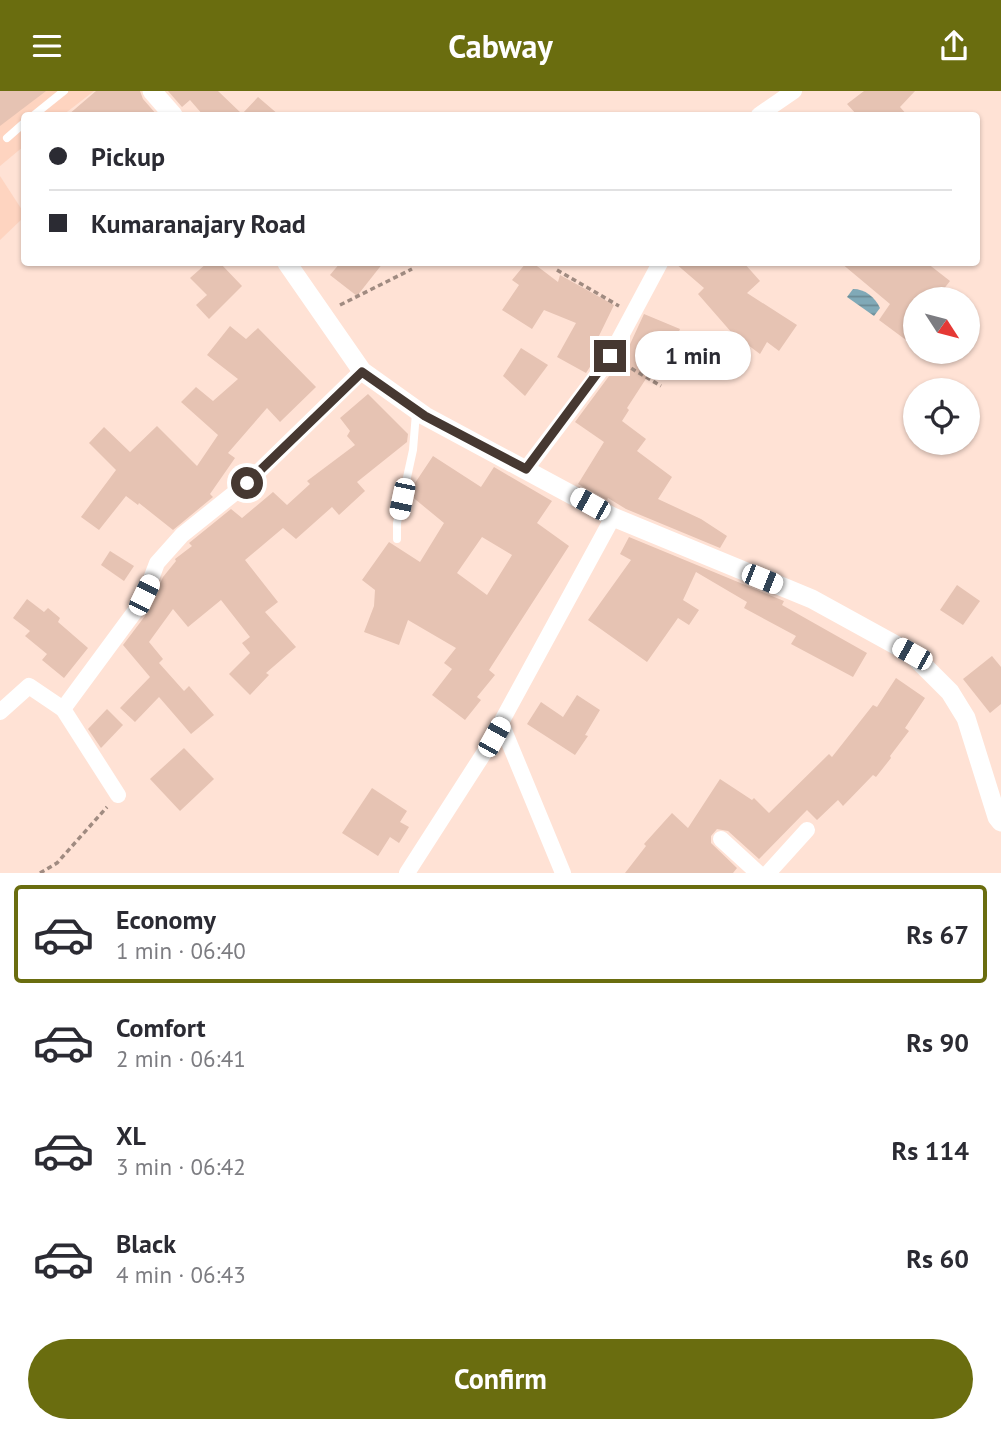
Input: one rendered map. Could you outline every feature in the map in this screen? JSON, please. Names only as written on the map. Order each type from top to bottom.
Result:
[{"type":"street","points":[[152,91],[170,112]]},
{"type":"street","points":[[763,112],[794,91]]},
{"type":"street","points":[[289,266],[362,372],[416,410],[613,517],[812,599],[912,654],[950,692],[966,718],[997,817],[1001,822]]},
{"type":"street","points":[[526,469],[610,356],[658,266]]},
{"type":"street","points":[[63,709],[136,610],[157,563],[182,535],[247,483],[362,372]]},
{"type":"street","points":[[407,873],[501,723],[613,517]]},
{"type":"street","points":[[0,712],[29,686],[63,709],[118,795]]},
{"type":"street","points":[[501,723],[563,873]]},
{"type":"street","points":[[768,873],[807,830]]},
{"type":"street","points":[[721,839],[758,873]]},
{"type":"lane","points":[[38,112],[64,91]]},
{"type":"lane","points":[[7,138],[21,126]]},
{"type":"lane","points":[[397,539],[397,523],[412,450],[416,410]]},
{"type":"path","points":[[323,314],[412,269]]},
{"type":"path","points":[[557,270],[632,314]]},
{"type":"path","points":[[610,356],[661,386]]},
{"type":"path","points":[[40,873],[57,863],[118,795]]},
{"type":"shaded area","points":[[0,91],[94,91],[67,112],[21,112],[21,148],[0,166]]},
{"type":"shaded area","points":[[0,176],[21,208],[21,220],[0,240]]},
{"type":"water","points":[[853,289],[869,294],[875,300],[880,308],[874,316],[847,297]]},
{"type":"building","points":[[0,91],[46,91],[0,126]]},
{"type":"building","points":[[96,91],[140,91],[154,112],[72,112]]},
{"type":"building","points":[[168,91],[218,91],[240,112],[200,112],[190,100],[182,107]]},
{"type":"building","points":[[864,91],[915,91],[900,107],[904,112],[854,112],[847,104]]},
{"type":"building","points":[[258,97],[276,112],[244,112]]},
{"type":"building","points":[[204,266],[223,266],[242,286],[209,319],[196,305],[207,295],[190,278]]},
{"type":"building","points":[[338,266],[381,266],[357,296],[330,275]]},
{"type":"building","points":[[524,266],[537,266],[558,282],[560,275],[614,305],[597,340],[605,344],[586,373],[557,357],[576,323],[544,310],[532,329],[502,310],[519,285],[512,280]]},
{"type":"building","points":[[678,266],[747,266],[760,281],[747,293],[797,325],[779,351],[767,342],[760,354],[732,333],[698,294],[704,288]]},
{"type":"building","points":[[845,266],[931,266],[950,281],[945,287],[903,287],[903,338],[879,320],[890,304]]},
{"type":"building","points":[[644,314],[680,329],[660,374],[651,371],[627,408],[629,410],[622,421],[646,439],[637,451],[672,477],[658,499],[701,519],[727,536],[720,548],[626,509],[578,484],[604,442],[575,422],[623,354],[625,355]]},
{"type":"building","points":[[230,326],[246,339],[258,328],[316,387],[280,422],[267,408],[228,453],[235,458],[210,494],[213,497],[173,530],[126,496],[99,530],[81,517],[116,470],[89,443],[104,427],[130,452],[157,426],[197,466],[218,435],[181,402],[196,387],[213,401],[238,379],[207,355]]},
{"type":"building","points":[[521,348],[548,365],[525,396],[503,376]]},
{"type":"building","points":[[368,394],[408,434],[407,442],[357,482],[365,491],[339,515],[332,507],[296,539],[283,528],[245,560],[278,602],[265,612],[296,647],[266,673],[269,675],[250,695],[229,674],[250,653],[242,643],[250,637],[221,600],[188,627],[173,609],[149,642],[163,659],[159,663],[184,691],[189,686],[214,715],[191,734],[159,697],[135,722],[120,708],[150,677],[123,645],[145,616],[163,577],[175,559],[192,546],[189,543],[231,509],[242,518],[273,492],[287,505],[310,484],[307,481],[355,445],[347,436],[350,431],[340,418]]},
{"type":"building","points":[[433,456],[481,487],[494,467],[552,501],[537,523],[569,546],[489,670],[495,675],[477,697],[481,700],[465,720],[432,695],[452,669],[444,663],[456,648],[408,620],[399,645],[364,632],[374,606],[375,590],[362,580],[389,542],[420,562],[444,523],[410,495],[411,489]],"holes":[[[482,537],[512,555],[487,595],[457,573]]]},
{"type":"building","points":[[629,537],[784,601],[782,605],[867,653],[853,677],[791,644],[796,636],[744,608],[747,602],[696,572],[683,600],[699,610],[689,625],[678,618],[647,662],[588,620],[631,560],[620,554]]},
{"type":"building","points":[[110,551],[134,566],[124,581],[101,565]]},
{"type":"building","points":[[957,585],[980,601],[963,625],[940,610]]},
{"type":"building","points":[[27,599],[44,612],[48,608],[60,618],[58,622],[88,648],[64,678],[42,660],[47,654],[25,636],[30,631],[13,618]]},
{"type":"building","points":[[992,656],[1001,667],[1001,704],[990,713],[963,679]]},
{"type":"building","points":[[896,678],[925,698],[905,728],[909,731],[891,758],[876,777],[873,775],[843,806],[838,800],[817,820],[807,810],[759,859],[728,831],[717,829],[711,836],[711,843],[737,868],[733,873],[625,873],[646,846],[644,844],[672,813],[688,828],[720,779],[752,800],[754,798],[769,813],[829,754],[832,757],[873,705],[877,707]]},
{"type":"building","points":[[577,695],[600,710],[585,735],[588,736],[575,755],[527,724],[541,702],[563,717]]},
{"type":"building","points":[[107,709],[123,725],[101,748],[88,729]]},
{"type":"building","points":[[184,748],[214,779],[180,811],[150,779]]},
{"type":"building","points":[[372,788],[407,811],[400,822],[409,827],[399,843],[390,837],[378,856],[342,833]]},
{"type":"route","points":[[247,483],[362,372],[425,416],[526,469],[610,356]]}]
